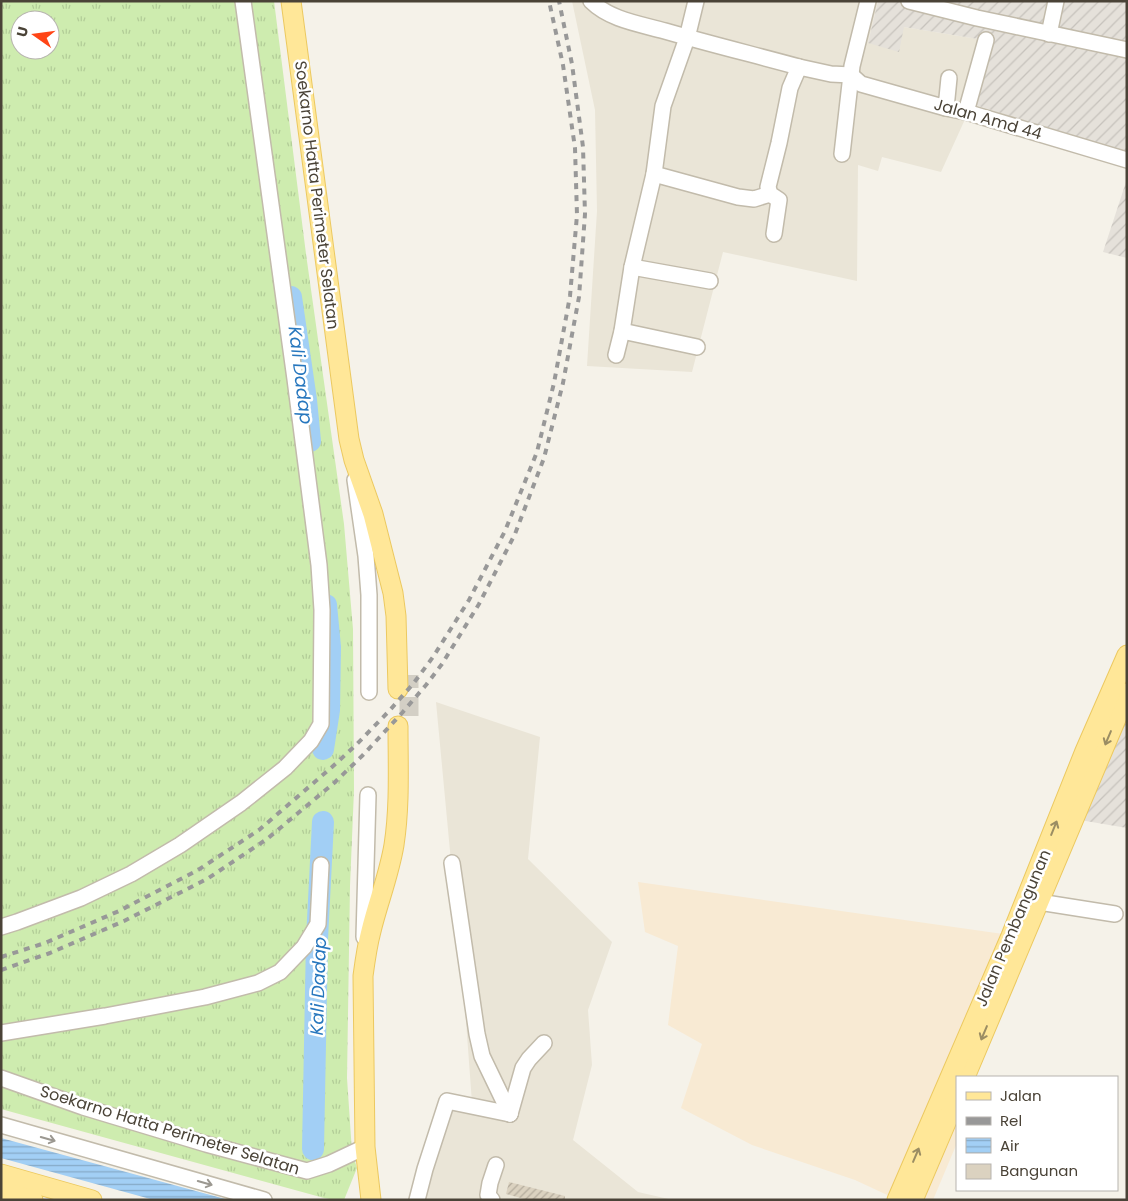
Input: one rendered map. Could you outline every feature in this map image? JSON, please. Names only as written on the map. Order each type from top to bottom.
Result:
[{"type":"main road","name":"Soekarno Hatta Perimeter Selatan","points":[[291,1],[342,388],[349,439],[354,460],[373,514],[393,593],[404,682],[408,620],[404,588],[395,547],[383,508],[355,436],[342,388]]},
{"type":"main road","name":"Jalan Pembangunan","points":[[897,1200],[1011,936],[1085,751],[1127,655]]},
{"type":"main road","name":"Jalan Pembangunan","points":[[965,1076],[1127,693]]},
{"type":"main road","points":[[363,1011],[369,976],[395,890],[405,847],[409,796],[404,721],[394,846],[371,930],[364,976],[363,1011],[365,1147],[371,1200]]},
{"type":"main road","points":[[913,1200],[956,1099]]},
{"type":"main road","points":[[1,1174],[92,1200]]},
{"type":"main road","points":[[1,1192],[33,1200]]},
{"type":"street","points":[[1,927],[81,898],[131,874],[180,846],[241,803],[284,768],[311,741],[321,724],[322,610],[319,566],[242,1]]},
{"type":"street","points":[[591,1],[612,16],[687,38],[799,67],[831,74],[851,75]]},
{"type":"street","points":[[616,355],[622,331],[632,268],[654,174],[663,106],[687,38],[696,1]]},
{"type":"street","points":[[842,154],[851,75],[868,1]]},
{"type":"street","points":[[909,1],[977,18],[1127,50]]},
{"type":"street","points":[[1050,34],[1056,1]]},
{"type":"street","points":[[966,112],[986,40]]},
{"type":"street","points":[[774,234],[779,200],[770,194],[768,187],[790,88],[799,67]]},
{"type":"street","name":"Jalan Amd 44","points":[[851,75],[861,84],[966,112],[1127,160]]},
{"type":"street","points":[[946,108],[949,78]]},
{"type":"street","points":[[654,174],[738,197],[754,199],[770,194]]},
{"type":"street","points":[[632,268],[710,281]]},
{"type":"street","points":[[622,331],[697,347]]},
{"type":"street","points":[[349,439],[366,556],[370,620],[369,692]]},
{"type":"street","points":[[364,976],[368,795]]},
{"type":"street","points":[[452,863],[477,1034],[482,1056],[510,1114]]},
{"type":"street","points":[[1,1033],[205,997],[258,983],[280,972],[304,947],[318,924],[321,865]]},
{"type":"street","points":[[1040,902],[1115,914]]},
{"type":"street","points":[[510,1114],[523,1068],[544,1043]]},
{"type":"street","name":"Soekarno Hatta Perimeter Selatan","points":[[1,1078],[83,1107],[168,1133],[308,1171],[329,1164],[365,1147]]},
{"type":"street","points":[[417,1200],[447,1101],[510,1114]]},
{"type":"street","points":[[1,1125],[264,1200]]},
{"type":"street","points":[[492,1200],[488,1195],[496,1165]]},
{"type":"street","points":[[365,1200],[368,1171]]},
{"type":"shaded area","points":[[572,1],[878,1],[868,43],[904,27],[984,40],[972,104],[941,172],[882,157],[878,171],[858,165],[857,281],[723,252],[692,372],[587,366],[597,211],[595,110]]},
{"type":"shaded area","points":[[878,1],[1127,1],[1127,153],[972,104],[984,40],[904,27],[899,52],[868,43]]},
{"type":"shaded area","points":[[1127,179],[1127,258],[1103,252]]},
{"type":"shaded area","points":[[1127,693],[1127,828],[1074,819]]},
{"type":"shaded area","points":[[436,702],[540,737],[528,859],[612,942],[588,1010],[592,1065],[573,1140],[638,1192],[673,1200],[411,1200],[445,1099],[472,1103]]},
{"type":"shaded area","points":[[638,882],[1010,935],[943,1095],[956,1098],[956,1145],[933,1200],[898,1200],[855,1180],[752,1145],[681,1108],[702,1044],[668,1025],[678,946],[645,932]]},
{"type":"green space","points":[[1,1],[274,1],[306,254],[344,524],[353,629],[354,790],[350,886],[347,1078],[352,1152],[357,1168],[344,1200],[324,1198],[1,1109]]},
{"type":"water","points":[[1,1138],[229,1200],[154,1200],[1,1158]]},
{"type":"building","points":[[509,1182],[565,1196],[565,1200],[528,1200],[506,1194]]},
{"type":"waterway","name":"Kali Dadap","points":[[291,297],[310,441]]},
{"type":"waterway","name":"Kali Dadap","points":[[323,749],[329,710],[330,647],[326,605]]},
{"type":"waterway","name":"Kali Dadap","points":[[313,1149],[317,939],[323,822]]},
{"type":"tunnel","points":[[409,675],[409,716]]},
{"type":"railway","points":[[1,957],[45,943],[119,911],[198,870],[259,830],[332,767],[390,710],[433,657],[469,600],[505,531],[537,452],[554,383],[570,296],[577,215],[575,148],[563,65],[549,1]]},
{"type":"railway","points":[[1,970],[50,953],[124,921],[207,879],[267,839],[334,783],[402,713],[442,664],[479,604],[515,534],[544,458],[563,383],[579,297],[585,214],[583,147],[572,64],[559,1]]}]
